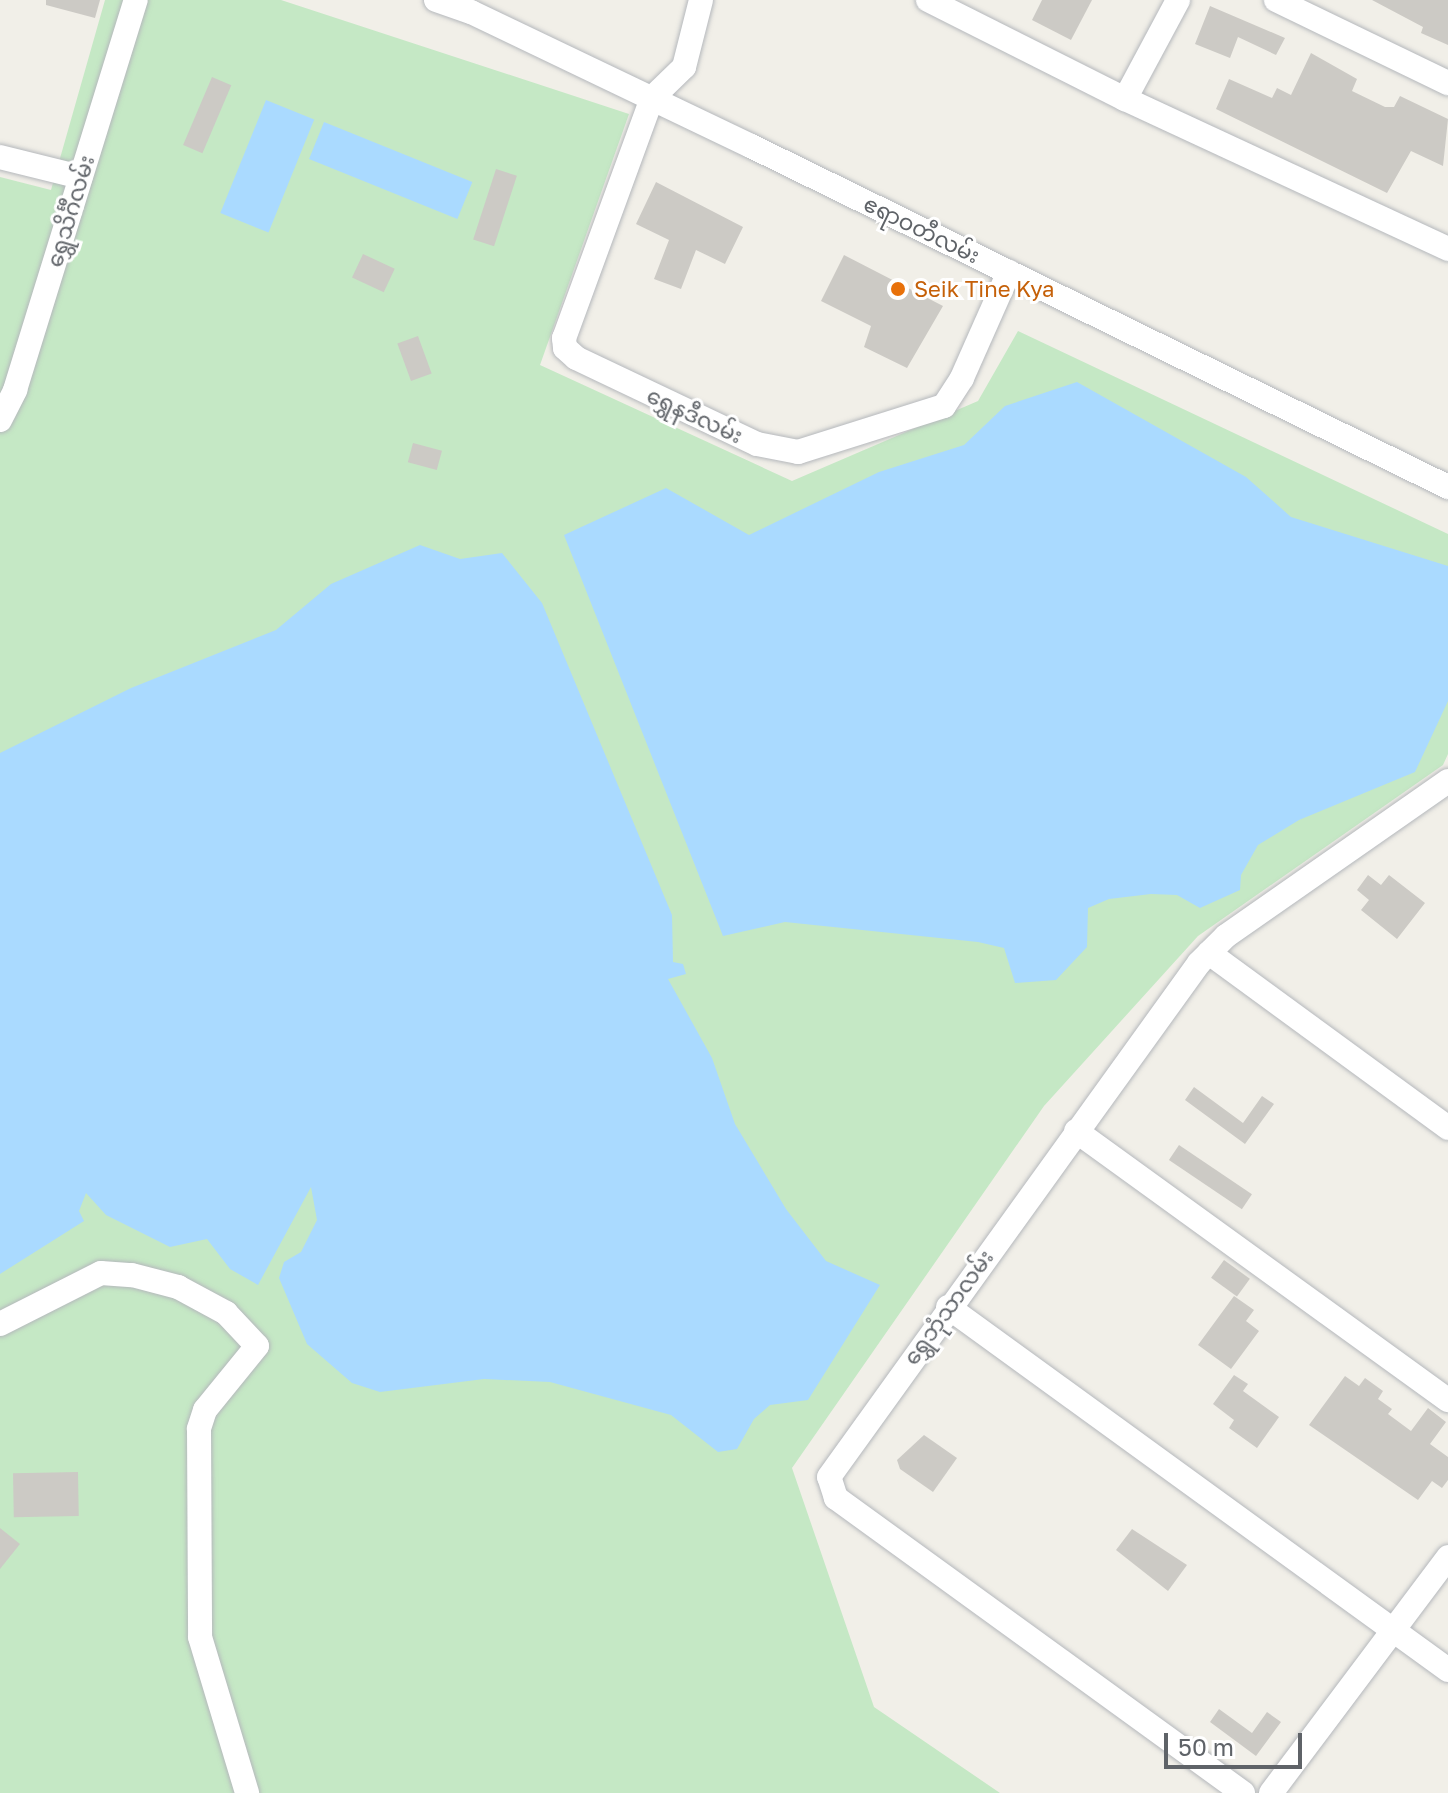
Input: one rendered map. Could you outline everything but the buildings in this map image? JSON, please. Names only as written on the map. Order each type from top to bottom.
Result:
[{"type":"street","name":"ရွှေသိင်္ဂီလမ်း","points":[[0,420],[15,390],[136,0]]},
{"type":"street","name":"ဧရာဝတီလမ်း","points":[[436,0],[652,98],[1448,487]]},
{"type":"street","points":[[652,98],[684,67],[701,0]]},
{"type":"street","points":[[928,0],[1125,99],[1448,249]]},
{"type":"street","points":[[1125,99],[1178,0]]},
{"type":"street","points":[[1276,0],[1448,83]]},
{"type":"street","name":"ရွှေနဒီလမ်း","points":[[652,98],[564,338],[565,348],[576,358],[757,444],[798,452],[944,406],[962,378],[1009,272]]},
{"type":"street","points":[[0,157],[81,177]]},
{"type":"street","name":"ရွှေဘုံသာလမ်း","points":[[1243,1793],[831,1492],[831,1468],[1209,953],[1448,781]]},
{"type":"street","points":[[1209,953],[1448,1128]]},
{"type":"street","points":[[1076,1131],[1448,1400]]},
{"type":"street","points":[[0,1324],[101,1273],[132,1275],[178,1287],[226,1313],[257,1346],[205,1410],[199,1429],[200,1637],[247,1793]]},
{"type":"street","points":[[948,1307],[1448,1670]]},
{"type":"street","points":[[1271,1793],[1448,1557]]},
{"type":"green space","points":[[105,0],[281,0],[629,114],[540,365],[792,481],[978,401],[1018,331],[1448,534],[1448,754],[1443,765],[1198,936],[1044,1106],[792,1468],[874,1707],[1000,1793],[0,1793],[0,177],[51,190]]},
{"type":"water","points":[[266,100],[314,119],[269,233],[220,213]]},
{"type":"water","points":[[324,122],[472,182],[457,219],[309,159]]},
{"type":"water","points":[[1077,382],[1246,477],[1291,517],[1448,566],[1448,701],[1415,772],[1299,820],[1258,845],[1241,875],[1240,890],[1200,908],[1177,895],[1151,894],[1109,899],[1088,908],[1087,947],[1056,980],[1015,983],[1004,948],[978,942],[785,922],[723,936],[564,535],[666,488],[749,535],[879,472],[964,445],[1005,406]]},
{"type":"water","points":[[420,545],[460,559],[502,553],[542,603],[672,915],[673,962],[683,964],[686,974],[668,979],[712,1058],[735,1124],[786,1209],[826,1261],[880,1285],[808,1400],[770,1405],[754,1419],[737,1449],[718,1452],[671,1415],[550,1382],[484,1379],[380,1392],[352,1383],[307,1344],[279,1278],[284,1262],[301,1252],[317,1220],[311,1187],[258,1285],[230,1269],[207,1239],[170,1247],[106,1215],[86,1193],[79,1211],[84,1221],[0,1274],[0,753],[131,688],[276,630],[331,584]]},
{"type":"place","name":"Seik Tine Kya","points":[[898,289]]}]
